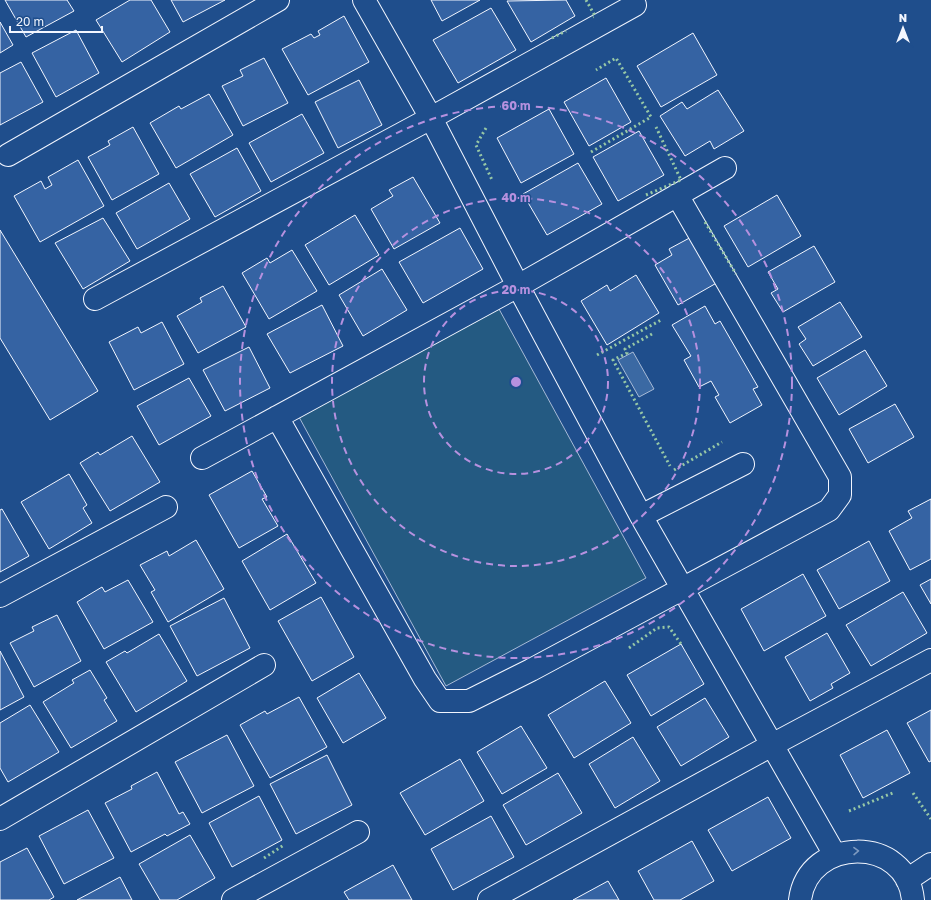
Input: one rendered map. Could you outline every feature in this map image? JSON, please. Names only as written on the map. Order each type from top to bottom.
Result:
[{"type":"street","points":[[8,155],[278,0]]},
{"type":"street","points":[[364,0],[431,118],[518,286],[641,516],[835,855]]},
{"type":"street","points":[[95,299],[431,118],[635,5]]},
{"type":"street","points":[[202,458],[518,286],[725,168]]},
{"type":"street","points":[[277,417],[424,679],[440,701],[469,701],[531,670],[829,510],[840,495],[840,477],[677,195]]},
{"type":"street","points":[[641,516],[743,464]]},
{"type":"street","points":[[0,596],[166,507]]},
{"type":"street","points":[[489,900],[931,660]]},
{"type":"street","points":[[0,819],[264,664]]},
{"type":"street","points":[[233,900],[358,832]]},
{"type":"street","points":[[800,900],[806,880],[818,865],[835,855],[851,851],[868,851],[883,857],[897,866],[910,890],[931,864]]},
{"type":"shaded area","points":[[499,309],[646,578],[446,686],[299,417]]},
{"type":"shaded area","points":[[633,352],[654,389],[639,397],[618,360]]},
{"type":"building","points":[[5,0],[67,0],[74,11],[26,37]]},
{"type":"building","points":[[130,0],[151,0],[170,32],[122,62],[96,20]]},
{"type":"building","points":[[171,0],[225,0],[183,22]]},
{"type":"building","points":[[431,0],[480,0],[442,21]]},
{"type":"building","points":[[566,0],[575,16],[531,42],[507,1]]},
{"type":"building","points":[[491,8],[516,50],[458,83],[433,40]]},
{"type":"building","points":[[344,16],[369,62],[308,95],[282,49],[311,34],[314,38],[320,35],[318,31]]},
{"type":"building","points":[[0,22],[13,45],[0,53]]},
{"type":"building","points":[[76,30],[99,73],[56,97],[32,53]]},
{"type":"building","points":[[693,33],[717,75],[661,107],[637,66]]},
{"type":"building","points":[[264,58],[288,103],[243,126],[222,86],[243,76],[240,70]]},
{"type":"building","points":[[21,62],[43,102],[0,125],[0,73]]},
{"type":"building","points":[[606,78],[631,122],[589,146],[564,102]]},
{"type":"building","points":[[359,80],[382,125],[338,148],[315,102]]},
{"type":"building","points":[[718,90],[744,131],[714,149],[710,141],[685,156],[660,116],[682,102],[687,109]]},
{"type":"building","points":[[209,94],[233,135],[176,168],[150,123],[179,106],[181,109]]},
{"type":"building","points":[[549,109],[574,154],[521,183],[497,138]]},
{"type":"building","points":[[302,114],[324,153],[271,182],[249,143]]},
{"type":"building","points":[[133,127],[159,174],[112,200],[88,157],[110,145],[108,141]]},
{"type":"building","points":[[639,131],[664,175],[618,201],[593,157]]},
{"type":"building","points":[[237,148],[261,191],[215,217],[190,174]]},
{"type":"building","points":[[78,160],[104,206],[40,242],[14,196],[41,181],[45,189],[52,185],[48,177]]},
{"type":"building","points":[[578,163],[602,204],[547,235],[523,194]]},
{"type":"building","points":[[413,177],[440,223],[394,249],[371,209],[393,196],[389,190]]},
{"type":"building","points":[[169,183],[190,219],[137,249],[116,213]]},
{"type":"building","points":[[777,195],[801,236],[748,267],[724,226]]},
{"type":"building","points":[[355,215],[379,255],[329,285],[305,245]]},
{"type":"building","points":[[103,218],[130,261],[83,289],[55,243]]},
{"type":"building","points":[[460,228],[483,269],[423,303],[399,262]]},
{"type":"building","points":[[0,230],[98,391],[50,420],[0,338]]},
{"type":"building","points":[[695,235],[720,281],[678,305],[655,265],[672,255],[669,249]]},
{"type":"building","points":[[814,246],[835,282],[783,312],[771,293],[778,289],[768,272]]},
{"type":"building","points":[[292,250],[317,291],[269,319],[242,273],[267,258],[270,263]]},
{"type":"building","points":[[382,269],[407,310],[363,336],[339,295]]},
{"type":"building","points":[[636,275],[659,313],[607,345],[581,301],[607,285],[610,291]]},
{"type":"building","points":[[223,286],[246,327],[198,353],[177,316],[202,302],[200,298]]},
{"type":"building","points":[[840,302],[862,337],[813,366],[799,344],[806,339],[798,327]]},
{"type":"building","points":[[322,305],[343,346],[290,373],[267,334]]},
{"type":"building","points":[[705,306],[715,324],[720,321],[758,387],[753,389],[762,405],[730,423],[715,397],[719,395],[711,381],[699,387],[684,360],[691,356],[672,325]]},
{"type":"building","points":[[162,322],[184,364],[134,390],[109,342],[138,327],[141,333]]},
{"type":"building","points":[[249,347],[270,388],[225,411],[203,370]]},
{"type":"building","points":[[865,350],[887,386],[839,415],[817,378]]},
{"type":"building","points":[[189,378],[211,416],[159,445],[137,406]]},
{"type":"building","points":[[895,404],[914,437],[868,463],[849,429]]},
{"type":"building","points":[[132,436],[160,482],[110,511],[80,463],[98,452],[100,455]]},
{"type":"building","points":[[252,471],[267,497],[262,499],[278,526],[239,548],[209,495]]},
{"type":"building","points":[[69,474],[87,505],[83,508],[92,523],[49,549],[21,502]]},
{"type":"building","points":[[931,499],[931,559],[910,570],[889,531],[912,518],[908,511]]},
{"type":"building","points":[[2,509],[29,556],[0,572],[0,510]]},
{"type":"building","points":[[287,534],[316,583],[270,610],[242,561]]},
{"type":"building","points":[[196,540],[224,589],[168,622],[151,592],[155,590],[140,565],[167,551],[169,556]]},
{"type":"building","points":[[869,541],[890,581],[839,609],[817,570]]},
{"type":"building","points":[[803,574],[826,616],[764,651],[741,609]]},
{"type":"building","points":[[931,579],[931,604],[920,585]]},
{"type":"building","points":[[128,580],[153,622],[104,649],[77,602],[102,587],[105,592]]},
{"type":"building","points":[[903,592],[927,633],[871,666],[846,625]]},
{"type":"building","points":[[321,597],[354,657],[312,681],[278,621]]},
{"type":"building","points":[[224,598],[250,648],[197,676],[170,626]]},
{"type":"building","points":[[57,615],[81,661],[34,687],[10,643],[34,631],[32,627]]},
{"type":"building","points":[[827,633],[850,673],[831,684],[833,688],[810,701],[785,657]]},
{"type":"building","points":[[159,634],[187,681],[136,712],[106,662],[125,651],[127,653]]},
{"type":"building","points":[[681,644],[704,684],[651,716],[627,675]]},
{"type":"building","points":[[0,651],[24,697],[0,710]]},
{"type":"building","points":[[90,670],[107,698],[104,700],[117,721],[71,748],[43,702],[74,683],[72,680]]},
{"type":"building","points":[[359,673],[386,718],[343,743],[317,698]]},
{"type":"building","points":[[605,681],[631,723],[574,758],[548,715]]},
{"type":"building","points":[[299,697],[327,747],[270,778],[240,725],[265,711],[267,714]]},
{"type":"building","points":[[705,698],[729,737],[681,766],[657,727]]},
{"type":"building","points":[[30,705],[59,752],[8,782],[0,768],[0,723]]},
{"type":"building","points":[[931,710],[931,761],[929,762],[907,723]]},
{"type":"building","points":[[521,726],[547,768],[502,794],[477,752]]},
{"type":"building","points":[[887,730],[910,773],[863,798],[840,755]]},
{"type":"building","points":[[227,735],[254,786],[202,813],[175,762]]},
{"type":"building","points":[[633,737],[660,781],[615,808],[589,764]]},
{"type":"building","points":[[327,755],[352,805],[296,834],[270,784]]},
{"type":"building","points":[[460,759],[484,801],[425,835],[400,793]]},
{"type":"building","points":[[157,772],[179,814],[183,812],[190,824],[167,836],[165,834],[131,852],[105,803],[132,789],[131,786]]},
{"type":"building","points":[[558,773],[582,813],[526,845],[503,805]]},
{"type":"building","points":[[259,796],[282,840],[232,867],[209,823]]},
{"type":"building","points":[[768,797],[791,838],[732,871],[708,830]]},
{"type":"building","points":[[88,810],[114,858],[64,884],[39,836]]},
{"type":"building","points":[[491,816],[514,857],[453,890],[431,849]]},
{"type":"building","points":[[190,835],[215,878],[177,900],[160,900],[139,864]]},
{"type":"building","points":[[692,841],[714,881],[680,900],[654,900],[638,871]]},
{"type":"building","points":[[27,848],[54,897],[49,900],[0,900],[0,862]]},
{"type":"building","points":[[393,865],[412,900],[349,900],[344,892]]},
{"type":"building","points":[[120,877],[132,900],[77,900]]},
{"type":"building","points":[[608,881],[619,900],[573,900]]},
{"type":"hedge","points":[[586,0],[595,16],[593,17]]},
{"type":"hedge","points":[[552,38],[566,31]]},
{"type":"hedge","points":[[591,152],[651,117],[616,58],[596,70]]},
{"type":"hedge","points":[[646,195],[681,180],[656,127]]},
{"type":"hedge","points":[[486,128],[476,145],[492,180]]},
{"type":"hedge","points":[[705,222],[736,274]]},
{"type":"hedge","points":[[597,355],[661,320]]},
{"type":"hedge","points":[[652,334],[625,349],[627,353],[613,360],[670,466]]},
{"type":"hedge","points":[[674,470],[722,442]]},
{"type":"hedge","points":[[629,648],[657,628],[669,627],[681,644]]},
{"type":"hedge","points":[[849,811],[895,792]]},
{"type":"hedge","points":[[913,793],[931,819]]},
{"type":"hedge","points":[[264,858],[284,845]]}]
